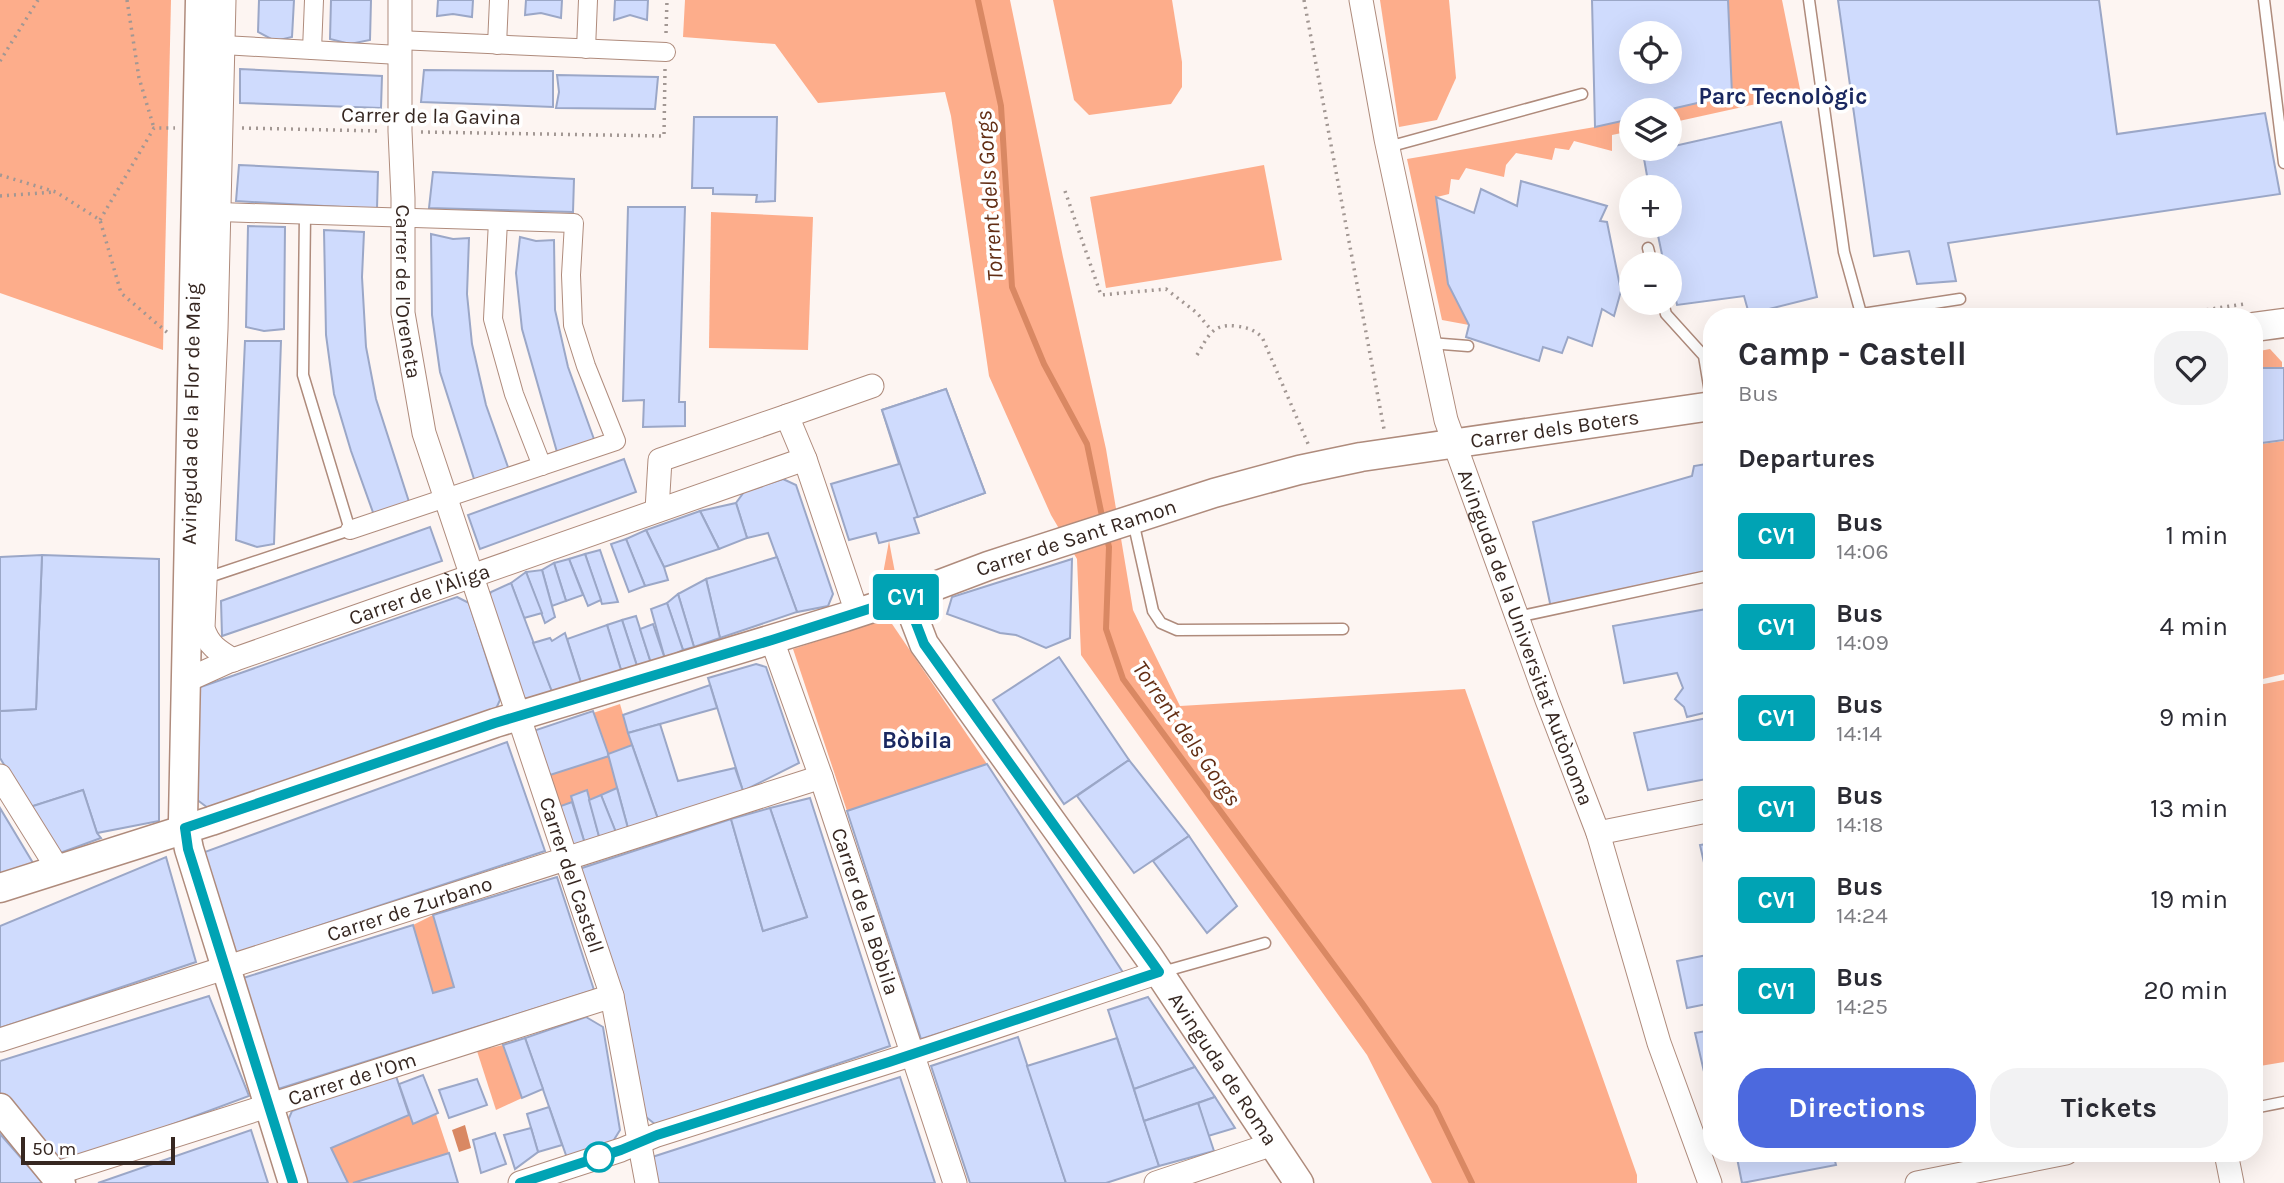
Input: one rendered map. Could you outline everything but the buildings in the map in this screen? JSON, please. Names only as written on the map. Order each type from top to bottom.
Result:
[{"type":"street","name":"Avinguda de la Flor de Maig","points":[[200,0],[209,127],[219,212],[204,628],[206,637],[214,648],[233,660]]},
{"type":"street","name":"Avinguda de la Flor de Maig","points":[[224,0],[223,45],[209,127],[193,358],[183,820],[188,849],[293,1183]]},
{"type":"street","points":[[312,50],[314,0]]},
{"type":"street","name":"Carrer de l'Oreneta","points":[[400,0],[403,313],[424,433],[471,575]]},
{"type":"street","points":[[498,45],[499,0]]},
{"type":"street","points":[[586,49],[588,0]]},
{"type":"street","name":"Avinguda de la Universitat Autònoma","points":[[1362,0],[1388,147],[1446,420],[1598,833],[1659,1043],[1710,1183]]},
{"type":"street","points":[[223,45],[312,50],[498,45],[666,52]]},
{"type":"street","points":[[219,212],[574,223],[571,275],[573,325],[616,440],[350,530]]},
{"type":"street","points":[[498,221],[493,319],[514,394],[542,466]]},
{"type":"street","points":[[2263,318],[2284,323]]},
{"type":"street","points":[[657,510],[660,460],[872,386]]},
{"type":"street","name":"Carrer dels Boters","points":[[1391,443],[1454,443],[1703,406]]},
{"type":"street","points":[[787,416],[805,459],[855,607],[862,611]]},
{"type":"street","name":"Carrer de Sant Ramon","points":[[0,888],[520,715],[862,611],[909,603],[988,566],[1125,524],[1214,493],[1391,443]]},
{"type":"street","name":"Carrer de l'Àliga","points":[[185,681],[233,660],[805,459]]},
{"type":"street","name":"Carrer del Castell","points":[[471,575],[612,996],[647,1183]]},
{"type":"street","name":"Avinguda de Roma","points":[[909,603],[924,644],[1159,972],[1299,1183]]},
{"type":"street","name":"Carrer de la Bòbila","points":[[772,640],[821,777],[955,1183]]},
{"type":"street","points":[[0,776],[58,869]]},
{"type":"street","name":"Carrer de Zurbano","points":[[0,1040],[821,777]]},
{"type":"street","points":[[1598,833],[1703,812]]},
{"type":"street","points":[[520,1183],[1159,972]]},
{"type":"street","name":"Carrer de l'Om","points":[[57,1179],[268,1106],[612,996]]},
{"type":"street","points":[[0,1108],[57,1179]]},
{"type":"street","points":[[1156,1183],[1273,1144]]},
{"type":"street","points":[[1917,1183],[2021,1162]]},
{"type":"street","points":[[2228,1162],[2232,1183]]},
{"type":"lane","points":[[1809,0],[1844,253],[1860,308]]},
{"type":"lane","points":[[2264,0],[2284,163]]},
{"type":"lane","points":[[1388,147],[1582,94]]},
{"type":"lane","points":[[205,578],[350,530],[303,375],[305,215]]},
{"type":"lane","points":[[1648,248],[1649,252]]},
{"type":"lane","points":[[1905,308],[1960,299]]},
{"type":"lane","points":[[1667,315],[1703,355]]},
{"type":"lane","points":[[1430,343],[1468,346]]},
{"type":"lane","points":[[1125,524],[1153,611],[1161,623],[1177,630],[1343,629]]},
{"type":"lane","points":[[1517,617],[1703,577]]},
{"type":"lane","points":[[1159,972],[1265,943]]},
{"type":"lane","points":[[2263,1106],[2284,1102]]},
{"type":"path","points":[[0,61],[38,0]]},
{"type":"path","points":[[100,220],[154,128],[139,78],[127,0]]},
{"type":"path","points":[[1304,0],[1391,443]]},
{"type":"path","name":"Carrer de la Gavina","points":[[154,128],[664,136]]},
{"type":"path","points":[[0,175],[56,192],[100,220],[121,293],[193,358]]},
{"type":"path","points":[[1065,191],[1101,296],[1166,289],[1197,313],[1212,331]]},
{"type":"path","points":[[0,197],[56,192]]},
{"type":"path","points":[[1197,355],[1212,331],[1224,324],[1253,329],[1262,337],[1312,454]]},
{"type":"shaded area","points":[[0,0],[171,0],[163,350],[0,293]]},
{"type":"shaded area","points":[[685,0],[1010,0],[1106,449],[1133,610],[1180,706],[1465,689],[1637,1175],[1637,1183],[1432,1183],[1367,1055],[1081,655],[1077,559],[1051,515],[989,376],[951,116],[945,92],[818,103],[775,44],[683,37]]},
{"type":"shaded area","points":[[1053,0],[1172,0],[1182,62],[1182,87],[1171,104],[1089,115],[1074,100]]},
{"type":"shaded area","points":[[1380,0],[1449,0],[1456,78],[1437,120],[1399,127]]},
{"type":"shaded area","points":[[1728,0],[1782,0],[1801,94],[1682,120],[1682,107],[1732,95]]},
{"type":"shaded area","points":[[1619,122],[1619,134],[1612,135],[1612,151],[1574,141],[1569,150],[1555,148],[1552,160],[1516,153],[1506,165],[1504,177],[1466,168],[1459,180],[1451,179],[1449,194],[1437,197],[1448,284],[1469,325],[1442,320],[1407,159]]},
{"type":"shaded area","points":[[1264,165],[1282,260],[1106,288],[1090,197]]},
{"type":"shaded area","points":[[711,212],[813,217],[808,350],[709,348]]},
{"type":"shaded area","points":[[2270,349],[2282,362],[2282,368],[2263,368],[2263,350]]},
{"type":"shaded area","points":[[2284,441],[2284,674],[2263,679],[2263,444]]},
{"type":"shaded area","points":[[889,541],[896,578],[881,585]]},
{"type":"shaded area","points":[[888,618],[987,764],[847,811],[793,649]]},
{"type":"shaded area","points":[[2284,680],[2284,1062],[2263,1066],[2263,684]]},
{"type":"shaded area","points":[[620,704],[632,745],[608,754],[593,713]]},
{"type":"shaded area","points":[[609,756],[617,788],[589,800],[586,791],[571,796],[572,802],[558,807],[550,775]]},
{"type":"shaded area","points":[[433,915],[454,987],[433,993],[413,925]]},
{"type":"shaded area","points":[[503,1045],[522,1098],[496,1110],[477,1051]]},
{"type":"shaded area","points":[[409,1114],[413,1124],[436,1114],[449,1153],[355,1183],[346,1183],[331,1148]]},
{"type":"shaded area","points":[[465,1125],[471,1148],[459,1152],[452,1130]]},
{"type":"waterway","name":"Torrent dels Gorgs","points":[[978,0],[1001,106],[1012,287],[1044,364],[1087,444],[1103,521]]},
{"type":"waterway","name":"Torrent dels Gorgs","points":[[1106,535],[1109,547],[1106,629],[1123,679],[1362,1003],[1435,1107],[1472,1183]]},
{"type":"bus line","name":"CV1","points":[[293,1183],[188,849],[185,828],[495,723],[906,597],[924,644],[1159,972],[889,1062],[657,1135],[621,1150],[520,1183]]},
{"type":"district","name":"Parc Tecnològic","points":[[1783,96]]},
{"type":"district","name":"Bòbila","points":[[917,740]]}]
